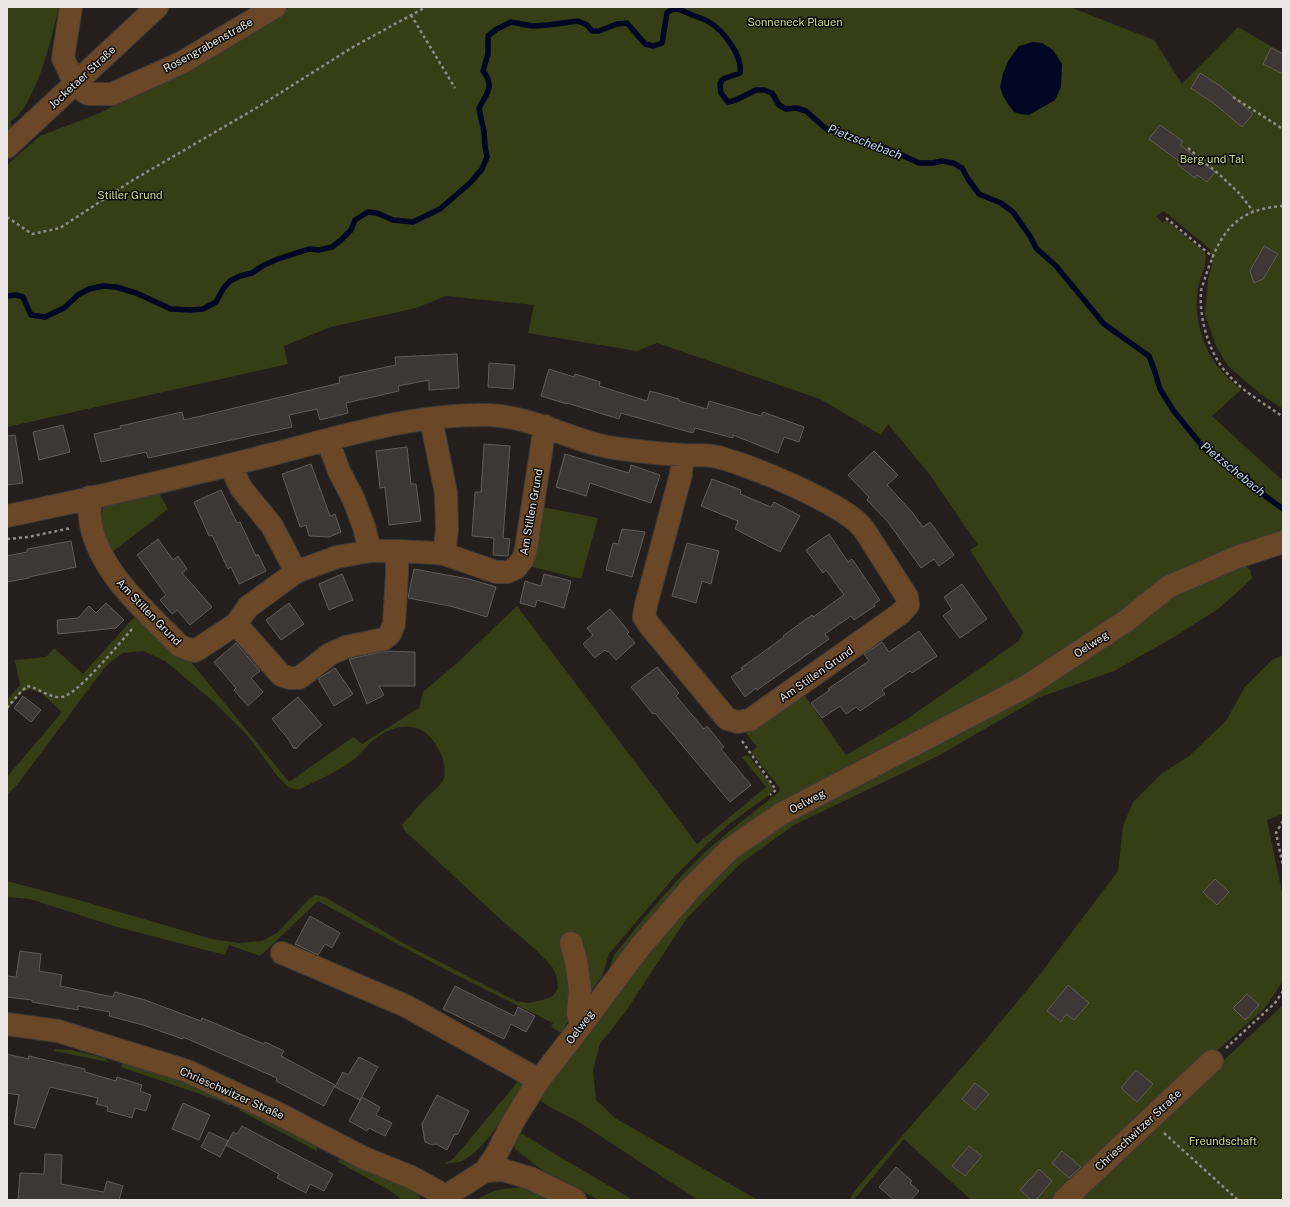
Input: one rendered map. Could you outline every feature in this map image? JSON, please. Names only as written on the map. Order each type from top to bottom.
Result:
[{"type":"street","points":[[71,7],[63,58],[75,84]]},
{"type":"street","name":"Jocketaer Straße","points":[[7,147],[157,7]]},
{"type":"street","name":"Rosengrabenstraße","points":[[75,84],[88,94],[112,94],[181,63],[275,7]]},
{"type":"street","name":"Am Stillen Grund","points":[[7,516],[230,465],[404,422],[444,416],[490,415],[512,417],[545,426],[585,441],[617,449],[683,455],[714,456],[745,466],[796,487],[824,500],[845,513],[861,526],[907,597],[908,605],[901,613],[750,720],[738,722],[727,719],[644,617],[681,474],[683,455]]},
{"type":"street","points":[[431,419],[446,493],[447,529],[444,554]]},
{"type":"street","name":"Am Stillen Grund","points":[[90,497],[91,524],[97,546],[116,579],[180,646],[194,651],[236,624],[248,607],[296,572],[337,557],[370,551],[397,551],[444,554],[496,572],[507,572],[516,568],[523,559],[526,548],[545,426]]},
{"type":"street","points":[[328,441],[339,471],[354,500],[364,526],[370,551]]},
{"type":"street","points":[[230,465],[241,488],[272,526],[296,572]]},
{"type":"street","name":"Oelweg","points":[[444,1198],[485,1171],[496,1155],[514,1120],[540,1080],[640,947],[691,888],[730,849],[781,814],[1027,686],[1126,621],[1168,587],[1238,557],[1283,542]]},
{"type":"street","points":[[236,624],[281,675],[290,678],[299,678],[330,654],[346,646],[384,639],[390,634],[394,624],[397,551]]},
{"type":"street","points":[[571,943],[576,960],[580,989],[578,1014],[581,1026]]},
{"type":"street","points":[[282,953],[406,1006],[540,1080]]},
{"type":"street","name":"Chrieschwitzer Straße","points":[[7,1024],[58,1031],[187,1071],[275,1112],[364,1158],[411,1177],[444,1198]]},
{"type":"street","name":"Chrieschwitzer Straße","points":[[1064,1200],[1212,1061]]},
{"type":"street","points":[[485,1171],[503,1170],[530,1178],[575,1200]]},
{"type":"path","points":[[7,217],[32,234],[60,228],[133,180],[258,106],[353,47],[426,7]]},
{"type":"path","points":[[412,15],[455,88]]},
{"type":"path","points":[[1233,97],[1283,129]]},
{"type":"path","points":[[1188,148],[1221,176],[1253,211]]},
{"type":"path","points":[[1283,206],[1253,211],[1239,219],[1226,234],[1213,257],[1201,291],[1205,331],[1213,352],[1225,372],[1239,385],[1283,417]]},
{"type":"path","points":[[1166,218],[1213,257]]},
{"type":"path","points":[[7,539],[28,537],[91,524]]},
{"type":"path","points":[[7,708],[27,686],[34,687],[56,697],[64,698],[72,693],[92,674],[148,613]]},
{"type":"path","points":[[1283,821],[1276,833],[1283,866]]},
{"type":"path","points":[[1212,1061],[1275,1003],[1283,991]]},
{"type":"path","points":[[1150,1119],[1238,1200]]},
{"type":"green space","points":[[7,7],[59,7],[53,33],[36,85],[22,111],[10,122],[12,127],[7,131]]},
{"type":"green space","points":[[291,7],[1070,7],[1154,40],[1182,84],[1238,27],[1283,53],[1283,409],[1259,393],[1228,366],[1216,346],[1205,314],[1208,279],[1212,265],[1210,249],[1164,211],[1156,216],[1163,223],[1166,220],[1205,252],[1206,257],[1197,298],[1201,335],[1213,360],[1222,372],[1241,390],[1212,416],[1283,481],[1283,533],[1147,593],[1040,666],[1013,682],[795,798],[607,975],[614,955],[683,874],[705,852],[779,792],[780,788],[751,752],[757,747],[746,733],[803,693],[846,755],[907,719],[1019,641],[1023,632],[970,550],[978,545],[930,475],[888,424],[881,435],[820,399],[657,343],[637,351],[528,333],[534,305],[446,296],[416,308],[331,327],[284,346],[288,364],[7,427],[7,165],[40,136],[100,113]]},
{"type":"green space","points":[[159,493],[168,509],[111,553],[100,517],[104,506]]},
{"type":"green space","points":[[542,507],[598,518],[581,579],[533,567],[530,562]]},
{"type":"green space","points":[[1245,565],[1250,570],[1252,578],[1218,609],[1174,637],[1114,671],[1040,697],[938,756],[794,825],[741,863],[687,918],[626,1011],[600,1044],[593,1070],[596,1100],[615,1118],[758,1200],[698,1200],[579,1122],[541,1101],[540,1095],[586,1024],[741,846],[1174,593]]},
{"type":"green space","points":[[517,606],[697,844],[766,787],[742,757],[748,755],[773,787],[770,794],[728,825],[676,875],[609,954],[602,977],[583,1002],[573,1012],[562,1032],[551,1027],[553,1023],[446,970],[318,901],[260,956],[229,945],[225,955],[117,927],[30,899],[7,897],[7,881],[212,939],[239,943],[262,941],[277,933],[309,899],[315,895],[325,897],[405,944],[516,1001],[528,1003],[553,996],[558,988],[557,978],[553,968],[537,951],[404,830],[402,825],[442,782],[445,774],[442,756],[438,748],[424,732],[416,728],[398,727],[389,730],[371,742],[355,759],[346,765],[298,790],[288,787],[278,777],[248,736],[214,702],[165,661],[143,651],[123,653],[109,663],[17,785],[7,795],[7,777],[62,712],[41,693],[30,689],[22,692],[7,710],[7,700],[20,685],[15,660],[46,657],[54,648],[83,674],[137,614],[191,662],[289,782],[353,737],[362,744],[419,708],[423,692],[457,663]]},
{"type":"green space","points":[[1283,655],[1283,814],[1267,820],[1283,897],[1283,981],[1265,1008],[1117,1140],[1054,1200],[971,1200],[904,1139],[854,1200],[849,1200],[856,1189],[977,1050],[1038,977],[1118,871],[1123,826],[1133,802],[1161,774],[1189,756],[1226,721],[1245,687],[1272,660]]},
{"type":"green space","name":"Freundschaft","points":[[1283,1004],[1283,1200],[1073,1200],[1279,1009]]},
{"type":"green space","points":[[56,1049],[71,1050],[105,1058],[108,1062],[54,1051]]},
{"type":"green space","points":[[123,1063],[189,1082],[231,1103],[230,1106],[220,1101],[121,1067]]},
{"type":"green space","points":[[520,1079],[526,1081],[498,1125],[481,1146],[472,1155],[462,1161],[444,1164],[454,1158]]},
{"type":"green space","points":[[243,1108],[317,1145],[317,1151],[239,1110]]},
{"type":"green space","points":[[517,1133],[523,1134],[633,1200],[599,1200],[545,1172],[516,1150],[512,1141]]},
{"type":"green space","points":[[341,1157],[416,1191],[420,1197],[419,1200],[402,1200],[389,1190],[338,1162]]},
{"type":"green space","points":[[528,1187],[565,1200],[476,1200],[489,1193],[501,1190]]},
{"type":"water","points":[[1033,42],[1042,43],[1053,50],[1062,64],[1061,87],[1055,100],[1029,115],[1020,114],[1014,112],[1008,104],[1000,87],[1008,61],[1019,46]]},
{"type":"building","points":[[1271,48],[1283,54],[1283,74],[1263,64]]},
{"type":"building","points":[[1200,73],[1222,87],[1253,114],[1242,127],[1216,105],[1191,88]]},
{"type":"building","points":[[1160,125],[1183,141],[1180,145],[1215,172],[1207,182],[1197,175],[1195,178],[1178,165],[1180,162],[1149,139]]},
{"type":"building","points":[[1264,246],[1278,254],[1263,279],[1254,283],[1250,271]]},
{"type":"building","points":[[457,354],[459,388],[429,390],[429,380],[398,386],[399,391],[346,403],[348,413],[320,420],[317,409],[289,415],[292,427],[148,458],[146,452],[101,462],[94,434],[121,428],[120,426],[182,412],[184,420],[340,383],[339,377],[396,365],[395,357]]},
{"type":"building","points":[[489,363],[515,365],[513,389],[488,387]]},
{"type":"building","points":[[549,369],[574,377],[575,374],[600,382],[599,386],[647,401],[650,391],[707,409],[709,401],[761,416],[763,412],[804,427],[799,442],[784,437],[778,453],[733,435],[733,438],[695,428],[693,433],[621,413],[619,419],[541,396]]},
{"type":"building","points":[[63,425],[70,452],[39,460],[33,432]]},
{"type":"building","points":[[15,435],[23,483],[7,485],[7,436]]},
{"type":"building","points":[[484,444],[510,446],[503,538],[510,539],[508,556],[493,555],[494,538],[472,536],[475,492],[481,492]]},
{"type":"building","points":[[407,447],[411,484],[416,484],[421,521],[389,525],[385,487],[380,488],[376,451]]},
{"type":"building","points":[[874,451],[898,475],[887,485],[912,512],[923,527],[930,522],[954,555],[939,566],[934,559],[921,568],[888,522],[867,500],[869,497],[848,475]]},
{"type":"building","points":[[565,454],[629,473],[631,465],[660,475],[651,503],[590,483],[586,496],[556,487]]},
{"type":"building","points":[[311,464],[330,516],[335,514],[341,532],[329,537],[309,536],[306,525],[300,527],[282,474]]},
{"type":"building","points":[[712,479],[741,490],[740,494],[771,507],[774,502],[800,516],[780,552],[735,529],[738,521],[701,506]]},
{"type":"building","points":[[221,490],[237,523],[240,522],[256,556],[258,554],[266,571],[239,584],[231,567],[228,569],[212,535],[209,536],[194,502]]},
{"type":"building","points":[[622,529],[645,532],[632,577],[606,570],[613,543],[618,544]]},
{"type":"building","points":[[829,534],[848,562],[852,559],[880,600],[874,604],[875,606],[854,620],[851,616],[825,634],[829,639],[745,697],[731,677],[784,637],[783,636],[812,615],[813,617],[844,595],[826,570],[823,573],[806,550]]},
{"type":"building","points":[[158,539],[173,560],[178,556],[187,569],[182,573],[212,607],[190,625],[177,610],[172,614],[160,600],[166,595],[137,555]]},
{"type":"building","points":[[71,541],[76,567],[7,582],[7,556],[27,552],[27,549]]},
{"type":"building","points":[[687,543],[719,551],[711,584],[702,581],[696,603],[672,596]]},
{"type":"building","points":[[414,569],[469,579],[496,587],[487,617],[450,606],[408,598]]},
{"type":"building","points":[[342,574],[353,600],[329,610],[319,584]]},
{"type":"building","points":[[544,574],[571,581],[564,608],[537,600],[535,607],[520,603],[525,581],[541,586]]},
{"type":"building","points":[[962,584],[987,619],[960,638],[943,616],[952,609],[944,597]]},
{"type":"building","points":[[106,603],[124,620],[116,628],[58,634],[57,620],[78,618],[89,606],[96,613]]},
{"type":"building","points":[[289,603],[304,624],[281,640],[266,620]]},
{"type":"building","points":[[610,609],[629,632],[627,634],[635,643],[616,660],[608,651],[607,652],[605,650],[595,658],[583,644],[593,635],[587,628]]},
{"type":"building","points":[[919,631],[937,656],[912,673],[910,671],[882,690],[885,694],[860,711],[856,707],[846,714],[840,706],[822,718],[811,703],[830,690],[828,689],[869,661],[864,654],[882,642],[889,652]]},
{"type":"building","points":[[236,643],[260,671],[251,678],[263,692],[248,706],[234,690],[236,688],[214,662]]},
{"type":"building","points":[[385,651],[415,652],[415,686],[379,686],[384,695],[367,704],[349,659]]},
{"type":"building","points":[[657,667],[679,693],[676,696],[704,729],[707,726],[724,747],[721,749],[751,785],[730,802],[655,713],[653,714],[631,687]]},
{"type":"building","points":[[335,668],[353,694],[334,706],[318,679]]},
{"type":"building","points":[[23,696],[41,710],[31,722],[14,708]]},
{"type":"building","points":[[298,697],[322,725],[296,749],[295,747],[294,749],[289,740],[272,719]]},
{"type":"building","points":[[1215,879],[1229,892],[1217,905],[1203,892]]},
{"type":"building","points":[[310,916],[340,933],[332,948],[325,944],[318,955],[295,944]]},
{"type":"building","points":[[20,951],[41,954],[39,971],[62,975],[60,986],[113,997],[115,992],[145,1000],[201,1021],[202,1018],[264,1044],[265,1042],[284,1051],[281,1056],[335,1085],[324,1106],[276,1081],[277,1078],[183,1037],[183,1039],[143,1025],[109,1016],[110,1012],[78,1006],[78,1010],[32,1002],[32,1000],[7,997],[7,976],[16,977]]},
{"type":"building","points":[[1068,985],[1089,1003],[1074,1020],[1066,1014],[1061,1022],[1047,1011]]},
{"type":"building","points":[[455,986],[514,1016],[518,1007],[535,1016],[526,1032],[511,1024],[504,1039],[443,1009]]},
{"type":"building","points":[[1247,994],[1259,1005],[1245,1020],[1233,1008]]},
{"type":"building","points":[[7,1054],[28,1059],[29,1056],[85,1069],[85,1072],[116,1081],[117,1077],[142,1085],[140,1091],[151,1095],[146,1111],[135,1108],[132,1118],[107,1111],[108,1107],[96,1104],[98,1098],[50,1087],[35,1128],[14,1124],[19,1095],[7,1093]]},
{"type":"building","points":[[359,1057],[378,1067],[360,1100],[335,1087],[343,1072],[348,1075]]},
{"type":"building","points":[[1136,1070],[1153,1084],[1137,1102],[1121,1088]]},
{"type":"building","points":[[975,1083],[989,1094],[975,1110],[962,1099]]},
{"type":"building","points":[[437,1095],[469,1111],[458,1134],[454,1135],[447,1150],[436,1144],[432,1145],[425,1142],[422,1124]]},
{"type":"building","points":[[362,1097],[380,1107],[376,1115],[392,1123],[385,1136],[369,1128],[367,1131],[349,1121]]},
{"type":"building","points":[[183,1103],[210,1115],[199,1140],[172,1129]]},
{"type":"building","points":[[242,1126],[333,1174],[324,1191],[310,1184],[306,1193],[277,1178],[279,1174],[226,1145],[233,1132],[237,1134]]},
{"type":"building","points":[[209,1132],[228,1141],[220,1157],[201,1147]]},
{"type":"building","points":[[969,1146],[982,1156],[965,1176],[952,1166]]},
{"type":"building","points":[[1062,1151],[1081,1167],[1069,1178],[1052,1163]]},
{"type":"building","points":[[45,1154],[62,1155],[61,1184],[104,1192],[107,1181],[123,1186],[119,1200],[18,1200],[20,1173],[44,1174]]},
{"type":"building","points":[[896,1167],[912,1181],[910,1183],[919,1191],[911,1200],[894,1200],[879,1187]]},
{"type":"building","points":[[1039,1169],[1052,1181],[1036,1200],[1031,1200],[1020,1190]]},
{"type":"waterway","name":"Pietzschebach","points":[[7,296],[16,295],[23,297],[31,315],[45,317],[64,308],[78,295],[89,289],[103,286],[116,287],[136,293],[171,309],[203,309],[216,302],[223,289],[230,281],[240,276],[252,273],[264,265],[278,259],[309,249],[319,250],[332,247],[351,230],[355,220],[368,212],[377,213],[393,220],[413,222],[440,209],[470,183],[482,169],[487,157],[479,108],[487,94],[489,85],[487,76],[483,71],[488,54],[488,36],[497,29],[511,22],[532,26],[578,21],[587,25],[592,31],[599,31],[617,24],[627,23],[645,44],[653,46],[662,43],[667,13],[673,9],[682,10],[709,22],[720,31],[731,44],[738,59],[740,73],[723,79],[720,84],[721,93],[728,102],[736,100],[756,90],[764,90],[772,93],[779,105],[786,109],[796,108],[806,111],[825,128],[866,143],[886,148],[919,163],[933,163],[942,161],[953,163],[962,168],[979,194],[1001,203],[1013,212],[1030,236],[1036,248],[1056,266],[1104,324],[1149,356],[1160,389],[1173,410],[1203,447],[1247,478],[1260,492],[1283,509]]},
{"type":"park label","name":"Sonneneck Plauen","points":[[795,22]]},
{"type":"park label","name":"Berg und Tal","points":[[1212,159]]},
{"type":"park label","name":"Stiller Grund","points":[[130,195]]}]
